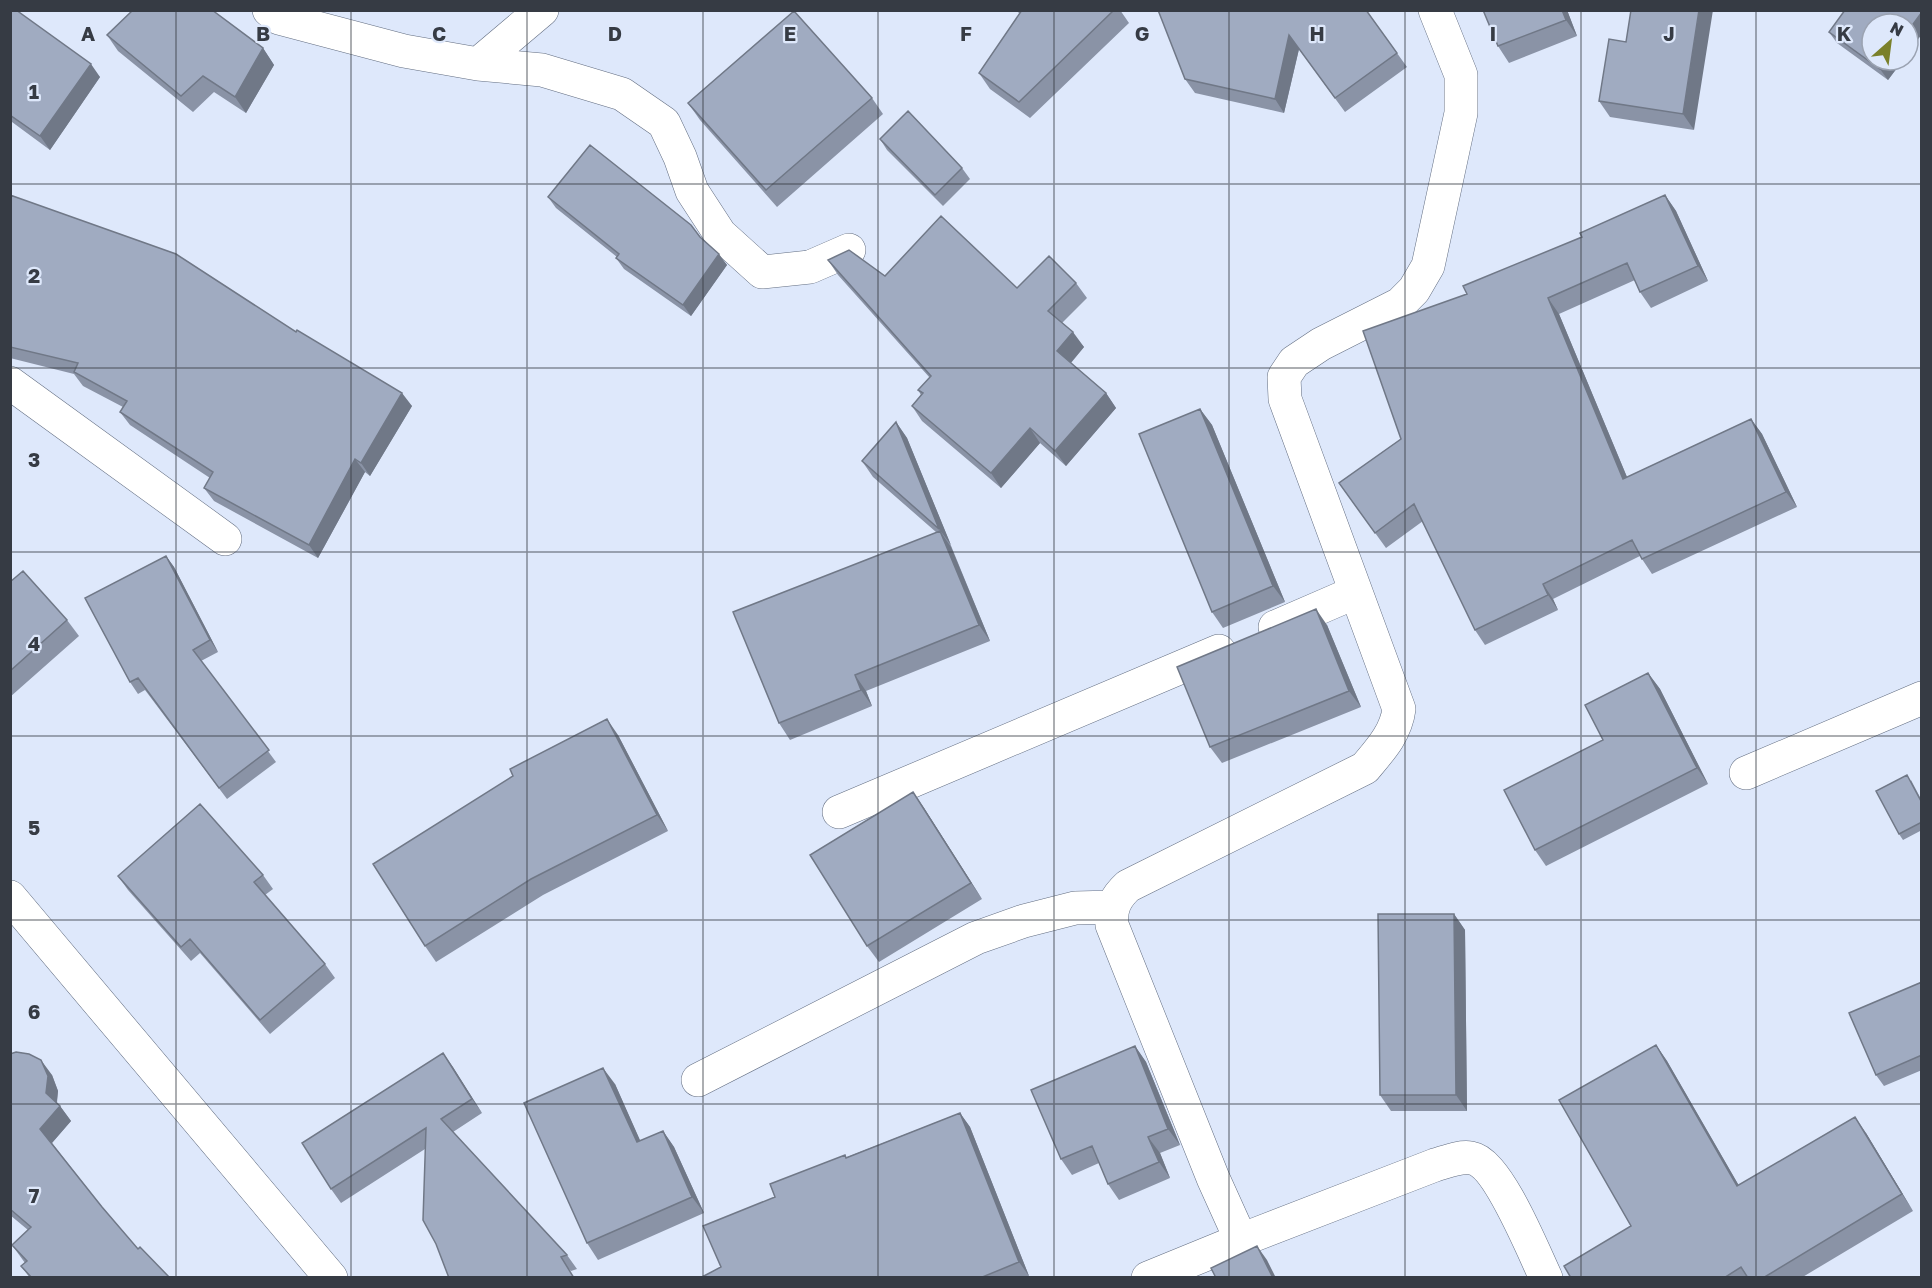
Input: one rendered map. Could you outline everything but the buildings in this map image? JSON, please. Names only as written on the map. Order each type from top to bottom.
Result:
[{"type":"street","points":[[269,10],[279,18],[404,51],[542,70],[622,94],[664,123],[680,157],[692,191],[720,234],[762,272],[810,267],[849,250]]},
{"type":"street","points":[[478,63],[542,10]]},
{"type":"street","points":[[1241,1240],[1209,1167],[1112,925],[1113,907],[1120,894],[1128,886],[1365,768],[1391,735],[1398,721],[1399,709],[1285,399],[1284,378],[1294,362],[1321,344],[1400,304],[1414,290],[1428,266],[1461,113],[1461,75],[1435,10]]},
{"type":"street","points":[[10,383],[225,539]]},
{"type":"street","points":[[839,812],[1356,592]]},
{"type":"street","points":[[1746,773],[1922,698]]},
{"type":"street","points":[[10,897],[331,1278]]},
{"type":"street","points":[[698,1080],[976,938],[1024,921],[1076,908],[1113,907]]},
{"type":"street","points":[[1149,1278],[1435,1165],[1456,1159],[1473,1158],[1487,1166],[1501,1185],[1546,1278]]}]
